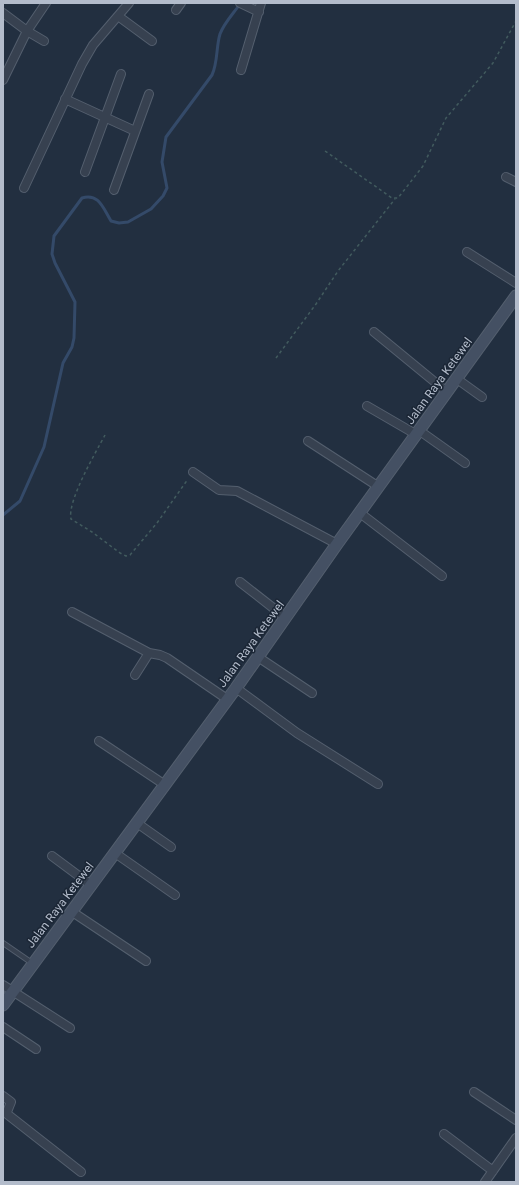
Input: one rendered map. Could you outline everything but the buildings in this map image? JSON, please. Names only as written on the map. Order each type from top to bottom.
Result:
[{"type":"main road","name":"Jalan Raya Ketewel","points":[[3,1005],[236,688],[337,544],[516,296]]},
{"type":"street","points":[[3,80],[27,31],[46,3]]},
{"type":"street","points":[[24,188],[82,64],[93,45],[130,3]]},
{"type":"street","points":[[176,10],[181,3]]},
{"type":"street","points":[[241,70],[261,3]]},
{"type":"street","points":[[244,5],[259,12]]},
{"type":"street","points":[[3,13],[27,31],[44,41]]},
{"type":"street","points":[[118,16],[152,41]]},
{"type":"street","points":[[85,172],[121,74]]},
{"type":"street","points":[[114,190],[149,94]]},
{"type":"street","points":[[65,99],[135,131]]},
{"type":"street","points":[[506,176],[516,182]]},
{"type":"street","points":[[467,252],[516,283]]},
{"type":"street","points":[[374,332],[447,392]]},
{"type":"street","points":[[457,379],[482,397]]},
{"type":"street","points":[[367,406],[418,433],[465,463]]},
{"type":"street","points":[[308,441],[379,487]]},
{"type":"street","points":[[193,472],[216,489],[223,491],[237,491],[337,544]]},
{"type":"street","points":[[360,513],[442,576]]},
{"type":"street","points":[[240,582],[286,618]]},
{"type":"street","points":[[72,612],[149,653],[167,658],[227,699]]},
{"type":"street","points":[[135,675],[149,653]]},
{"type":"street","points":[[258,657],[312,693]]},
{"type":"street","points":[[236,688],[297,733],[378,784]]},
{"type":"street","points":[[99,741],[165,785]]},
{"type":"street","points":[[137,823],[171,847]]},
{"type":"street","points":[[115,853],[175,895]]},
{"type":"street","points":[[52,856],[91,885]]},
{"type":"street","points":[[71,911],[146,961]]},
{"type":"street","points":[[3,985],[70,1028]]},
{"type":"street","points":[[3,1027],[36,1049]]},
{"type":"street","points":[[474,1092],[516,1120]]},
{"type":"street","points":[[3,1096],[11,1102],[6,1112],[7,1114],[81,1172]]},
{"type":"street","points":[[444,1134],[493,1171]]},
{"type":"street","points":[[486,1182],[516,1138]]},
{"type":"lane","points":[[3,943],[33,964]]},
{"type":"path","points":[[276,358],[338,271],[423,166],[446,118],[493,63],[516,21]]},
{"type":"path","points":[[325,151],[395,199]]},
{"type":"path","points":[[105,434],[76,492],[70,515],[71,519],[123,555],[130,555],[157,523],[193,472]]},
{"type":"waterway","points":[[3,515],[20,501],[44,447],[63,363],[72,347],[74,338],[75,302],[52,254],[54,236],[82,198],[88,197],[97,200],[111,221],[119,223],[128,222],[151,209],[163,196],[167,188],[162,162],[166,137],[212,75],[220,34],[226,22],[240,4]]}]
